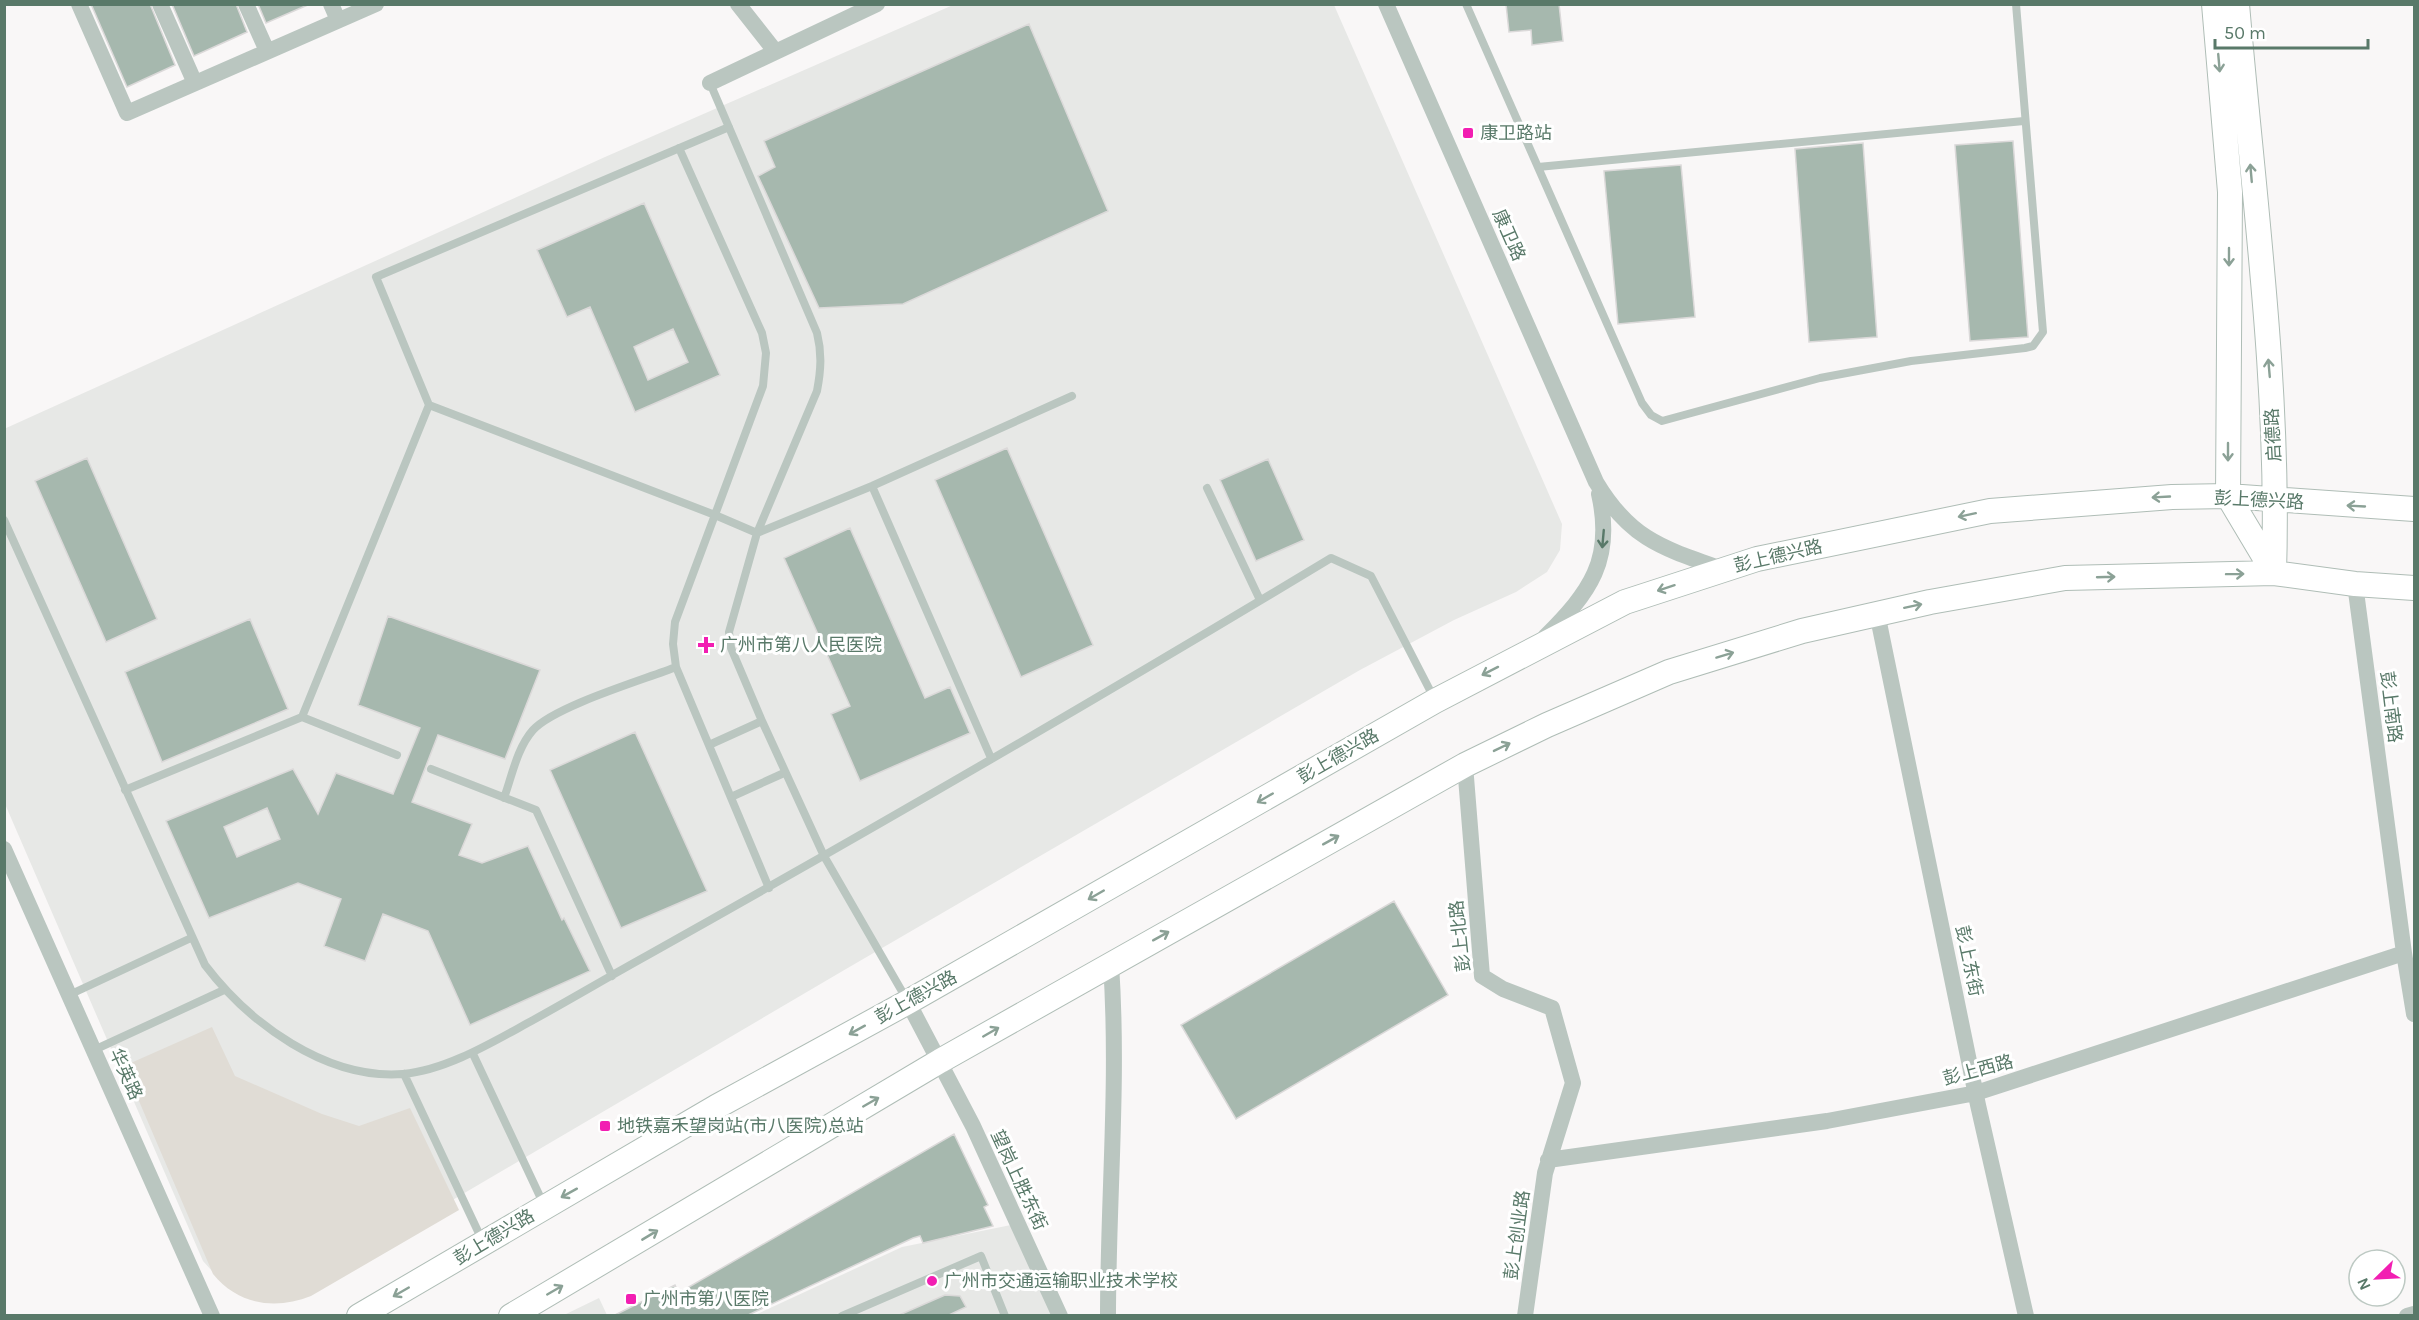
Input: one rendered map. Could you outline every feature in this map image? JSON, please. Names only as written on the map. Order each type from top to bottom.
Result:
[{"type":"street","points":[[79,4],[127,113],[194,81],[267,51],[334,12],[376,4]]},
{"type":"street","points":[[160,4],[194,81]]},
{"type":"street","points":[[246,4],[267,51]]},
{"type":"street","points":[[738,4],[775,51]]},
{"type":"street","points":[[710,83],[877,4]]},
{"type":"street","name":"康卫路","points":[[1386,4],[1596,482]]},
{"type":"street","points":[[2214,4],[2229,192],[2228,496],[2274,573]]},
{"type":"street","name":"启德路","points":[[2237,4],[2270,378],[2276,501],[2274,573]]},
{"type":"street","points":[[1596,482],[1608,501],[1632,528],[1677,554],[1722,570]]},
{"type":"street","points":[[1535,648],[1582,597],[1601,559],[1604,518],[1596,482]]},
{"type":"street","name":"彭上德兴路","points":[[358,1316],[716,1107],[908,1002],[1435,701],[1625,602],[1757,559],[1990,511],[2120,500],[2228,496],[2415,509]]},
{"type":"street","points":[[511,1316],[940,1061],[1465,765],[1547,725],[1669,672],[1802,631],[1877,613],[2065,578],[2274,573],[2355,584],[2415,588]]},
{"type":"street","name":"彭上南路","points":[[2355,584],[2404,953],[2415,1014]]},
{"type":"street","name":"彭上东街","points":[[1877,613],[1976,1094],[2026,1316]]},
{"type":"street","name":"彭上北路","points":[[1465,765],[1482,976],[1503,989],[1552,1008],[1573,1083],[1548,1160]]},
{"type":"street","name":"华英路","points":[[4,849],[212,1316]]},
{"type":"street","name":"彭上西路","points":[[1548,1160],[1827,1121],[1976,1094],[2404,953]]},
{"type":"street","points":[[1108,1316],[1115,1077],[1111,964]]},
{"type":"street","name":"望岗上胜东街","points":[[908,1002],[940,1061],[1060,1316]]},
{"type":"street","name":"彭上创业路","points":[[1525,1316],[1548,1160]]},
{"type":"street","points":[[2407,1316],[2415,1314]]},
{"type":"lane","points":[[1466,4],[1642,403],[1651,415],[1662,421],[1820,378],[1911,361],[2034,346],[2043,332],[2016,4]]},
{"type":"lane","points":[[710,83],[817,333],[821,348],[822,368],[817,391],[757,533],[729,632],[731,648],[784,773],[824,856],[908,1002]]},
{"type":"lane","points":[[1538,167],[2024,121]]},
{"type":"lane","points":[[302,717],[429,405],[376,277],[729,127]]},
{"type":"lane","points":[[679,148],[762,333],[766,353],[762,386],[675,622],[676,667],[769,888]]},
{"type":"lane","points":[[429,405],[757,533],[872,486],[1072,396]]},
{"type":"lane","points":[[872,486],[991,758]]},
{"type":"lane","points":[[1207,488],[1260,600]]},
{"type":"lane","points":[[4,520],[205,965],[224,990],[285,1038],[324,1060],[356,1070],[404,1074],[473,1053],[769,888],[1331,558],[1371,576],[1435,701]]},
{"type":"lane","points":[[504,798],[518,755],[532,731],[549,716],[676,667]]},
{"type":"lane","points":[[125,790],[302,717],[397,755]]},
{"type":"lane","points":[[709,745],[762,721]]},
{"type":"lane","points":[[431,768],[536,810],[612,976]]},
{"type":"lane","points":[[731,797],[784,773]]},
{"type":"lane","points":[[69,995],[191,938]]},
{"type":"lane","points":[[94,1050],[224,990]]},
{"type":"lane","points":[[473,1053],[545,1207]]},
{"type":"lane","points":[[404,1074],[484,1244]]},
{"type":"lane","points":[[842,1316],[981,1256],[1005,1316]]},
{"type":"shaded area","name":"广州市第八人民医院","points":[[953,5],[1334,5],[1562,524],[1560,550],[1547,572],[1516,592],[1454,620],[1360,670],[444,1205],[212,1271],[203,1261],[5,804],[4,429],[605,157]]},
{"type":"shaded area","points":[[212,1027],[235,1076],[322,1114],[359,1126],[410,1108],[459,1210],[311,1296],[284,1303],[258,1302],[234,1292],[223,1284],[213,1274],[124,1066]]},
{"type":"shaded area","name":"广州市交通运输职业技术学校","points":[[1011,1225],[1052,1316],[753,1316],[902,1247]]},
{"type":"shaded area","points":[[599,1298],[607,1315],[564,1315]]},
{"type":"building","points":[[91,4],[150,4],[175,65],[127,87]]},
{"type":"building","points":[[172,4],[236,4],[247,32],[194,56]]},
{"type":"building","points":[[258,4],[310,4],[266,23]]},
{"type":"building","points":[[1506,4],[1559,4],[1563,41],[1532,45],[1531,30],[1509,32]]},
{"type":"building","points":[[1029,24],[1108,211],[903,304],[819,308],[758,176],[775,167],[764,141]]},
{"type":"building","points":[[2013,141],[2028,337],[1970,341],[1955,145]]},
{"type":"building","points":[[1863,143],[1877,337],[1809,342],[1795,149]]},
{"type":"building","points":[[1681,165],[1695,317],[1618,324],[1604,171]]},
{"type":"building","points":[[644,203],[720,375],[635,412],[590,307],[567,317],[537,250]],"holes":[[[673,329],[688,362],[648,380],[634,347]]]},
{"type":"building","points":[[1007,448],[1093,645],[1021,677],[935,480]]},
{"type":"building","points":[[87,458],[157,619],[106,642],[35,481]]},
{"type":"building","points":[[1268,459],[1304,540],[1256,561],[1220,480]]},
{"type":"building","points":[[850,528],[925,698],[950,687],[970,733],[860,781],[831,714],[850,706],[784,558]]},
{"type":"building","points":[[388,616],[540,670],[505,759],[438,735],[412,802],[472,824],[459,855],[482,863],[528,846],[562,920],[564,918],[590,971],[470,1025],[428,931],[383,914],[365,961],[324,946],[341,899],[298,883],[209,918],[166,821],[293,769],[318,814],[336,773],[393,794],[420,728],[358,705]],"holes":[[[267,808],[280,839],[237,857],[224,827]]]},
{"type":"building","points":[[250,619],[288,709],[162,762],[125,672]]},
{"type":"building","points":[[635,732],[707,891],[621,928],[550,770]]},
{"type":"building","points":[[1394,901],[1448,995],[1236,1119],[1181,1025]]},
{"type":"building","points":[[954,1134],[988,1205],[984,1207],[993,1226],[923,1243],[920,1236],[913,1238],[746,1316],[613,1316],[675,1285],[678,1292],[682,1291]]},
{"type":"building","points":[[945,1295],[960,1296],[966,1307],[947,1316],[897,1316]]},
{"type":"place","name":"康卫路站","points":[[1468,133]]},
{"type":"place","name":"广州市第八人民医院","points":[[706,645]]},
{"type":"place","name":"地铁嘉禾望岗站(市八医院)总站","points":[[605,1126]]},
{"type":"place","name":"广州市交通运输职业技术学校","points":[[932,1281]]},
{"type":"place","name":"广州市第八医院","points":[[631,1299]]}]
